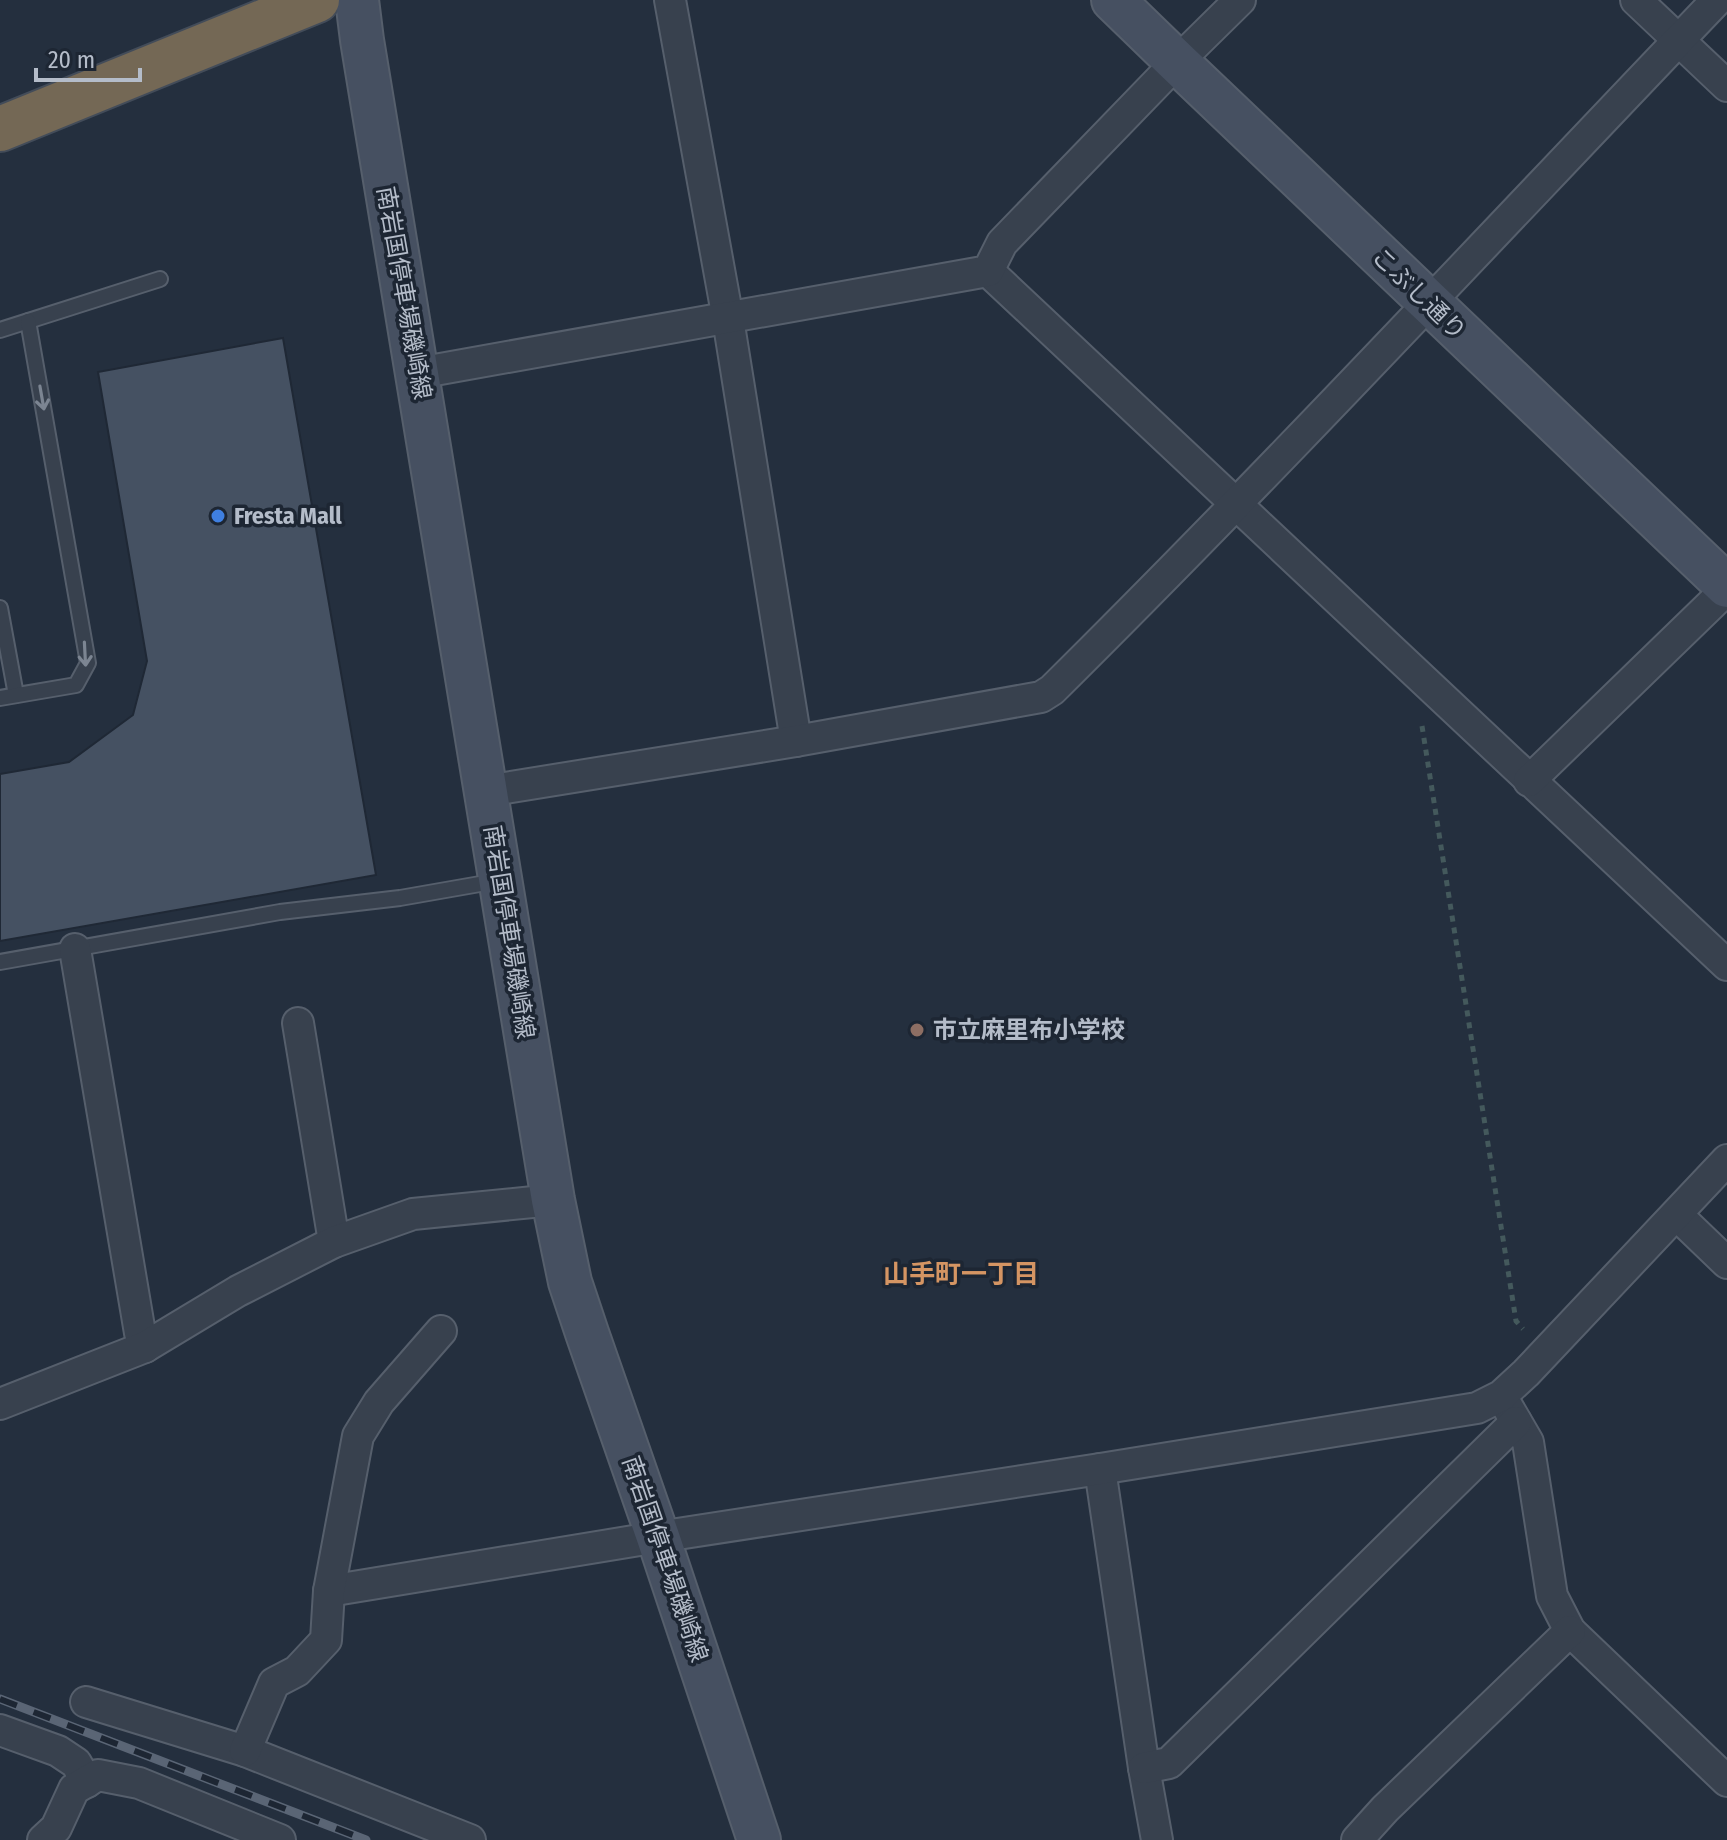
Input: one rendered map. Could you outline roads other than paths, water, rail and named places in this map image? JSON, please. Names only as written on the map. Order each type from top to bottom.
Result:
[{"type":"highway","points":[[0,129],[317,0]]},
{"type":"main road","name":"南岩国停車場磯崎線","points":[[357,0],[553,1200],[574,1295],[759,1840]]},
{"type":"main road","name":"こぶし通り","points":[[1113,0],[1727,587]]},
{"type":"street","points":[[670,0],[728,319],[796,741]]},
{"type":"street","points":[[988,271],[1002,243],[1240,0]]},
{"type":"street","points":[[1636,0],[1727,86]]},
{"type":"street","points":[[486,791],[796,741],[1041,697],[1052,690],[1237,503],[1717,0]]},
{"type":"street","points":[[418,373],[988,271]]},
{"type":"street","points":[[988,271],[1727,965]]},
{"type":"street","points":[[1529,781],[1727,587]]},
{"type":"street","points":[[75,949],[140,1333],[145,1347]]},
{"type":"street","points":[[298,1023],[334,1242]]},
{"type":"street","points":[[1144,1768],[1169,1763],[1509,1409],[1546,1351],[1727,1160]]},
{"type":"street","points":[[0,1404],[145,1347],[238,1291],[334,1242],[413,1214],[553,1200]]},
{"type":"street","points":[[1677,1215],[1727,1263]]},
{"type":"street","points":[[245,1751],[274,1683],[297,1671],[326,1640],[329,1591],[358,1436],[379,1402],[441,1331]]},
{"type":"street","points":[[329,1591],[1477,1408],[1509,1409]]},
{"type":"street","points":[[1509,1409],[1528,1442],[1552,1596],[1570,1631],[1727,1781]]},
{"type":"street","points":[[1100,1469],[1157,1840]]},
{"type":"street","points":[[1357,1840],[1385,1809],[1570,1631]]},
{"type":"street","points":[[86,1702],[245,1751],[470,1840]]},
{"type":"street","points":[[0,1730],[58,1751],[76,1763],[87,1782]]},
{"type":"street","points":[[43,1840],[56,1828],[74,1789],[98,1775],[139,1783],[280,1840]]},
{"type":"lane","points":[[0,330],[160,279]]},
{"type":"lane","points":[[0,698],[76,685],[88,663],[28,321]]},
{"type":"lane","points":[[0,608],[16,695]]},
{"type":"lane","points":[[0,962],[280,912],[400,898],[501,880]]},
{"type":"railway","points":[[0,1699],[366,1840]]},
{"type":"place","name":"Fresta Mall","points":[[218,516]]},
{"type":"place","name":"市立麻里布小学校","points":[[917,1030]]},
{"type":"district","name":"山手町一丁目","points":[[961,1274]]}]
